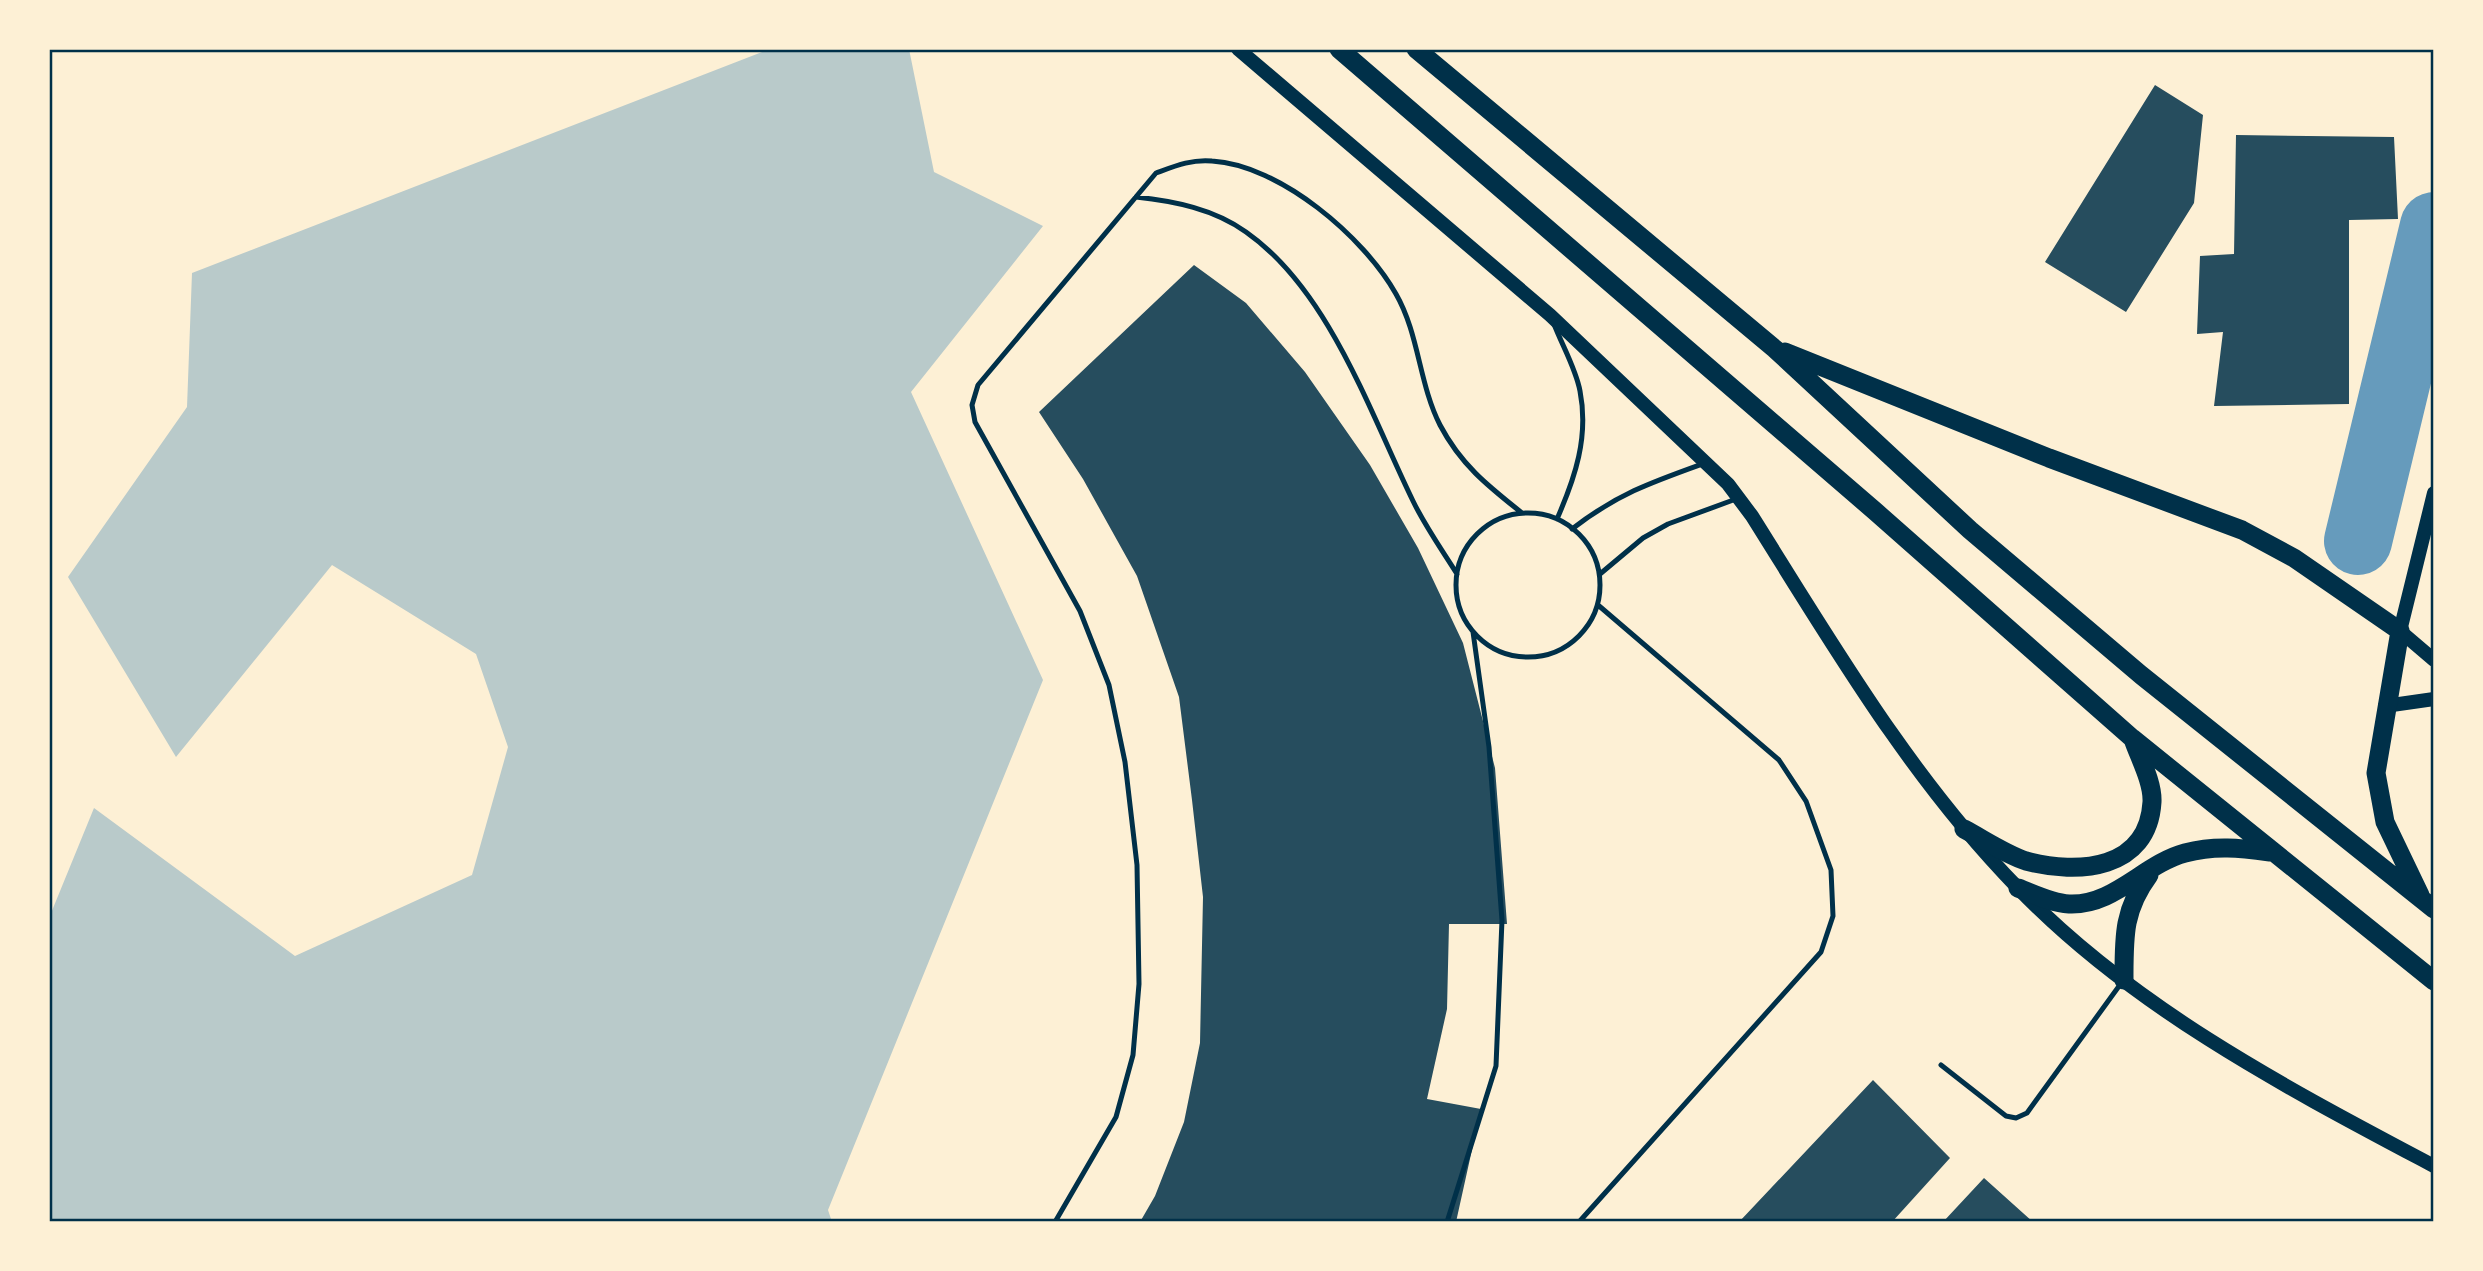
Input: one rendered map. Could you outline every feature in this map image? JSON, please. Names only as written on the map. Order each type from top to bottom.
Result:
[{"type":"highway","points":[[1339,49],[1876,512],[2133,738],[2272,853],[2434,981]]},
{"type":"highway","points":[[1416,49],[1775,349],[2013,566],[2300,805],[2428,904]]},
{"type":"highway","points":[[1775,349],[2049,458],[2242,530],[2294,558],[2400,631],[2385,706],[2376,773],[2385,822],[2428,904]]},
{"type":"highway","points":[[1964,828],[2023,860],[2060,869],[2089,868],[2118,859],[2133,848],[2144,827],[2152,801],[2133,738]]},
{"type":"highway","points":[[2018,888],[2069,904],[2092,901],[2119,890],[2155,866],[2184,853],[2228,846],[2272,853]]},
{"type":"highway","points":[[2124,979],[2124,935],[2128,912],[2134,895],[2155,866]]},
{"type":"main road","points":[[1238,49],[1550,315],[1707,462],[1740,498],[1866,697],[1907,756],[1964,828],[2018,888],[2124,979],[2203,1035],[2277,1081],[2434,1166]]},
{"type":"main road","points":[[2434,493],[2400,631],[2434,660]]},
{"type":"main road","points":[[2385,706],[2434,699]]},
{"type":"lane","points":[[1055,1222],[1115,1117],[1133,1055],[1139,984],[1137,865],[1125,762],[1109,685],[1080,611],[975,422],[972,405],[978,385],[1156,173],[1186,162],[1213,160],[1243,168],[1308,199],[1345,227],[1396,293],[1409,323],[1439,423],[1466,467],[1522,513]]},
{"type":"lane","points":[[1136,197],[1171,201],[1206,211],[1246,231],[1275,257],[1309,297],[1378,424],[1414,504],[1457,575]]},
{"type":"lane","points":[[1550,315],[1580,390],[1582,442],[1576,474],[1557,519]]},
{"type":"lane","points":[[1572,529],[1606,503],[1640,486],[1707,462]]},
{"type":"lane","points":[[1600,574],[1643,538],[1668,524],[1740,498]]},
{"type":"lane","points":[[1522,513],[1557,519],[1572,529],[1595,557],[1600,574],[1598,605],[1581,635],[1567,646],[1535,657],[1501,652],[1474,632],[1462,615],[1456,595],[1457,575],[1472,540],[1504,517],[1522,513]]},
{"type":"lane","points":[[1579,1222],[1821,952],[1833,916],[1831,870],[1806,801],[1779,760],[1598,605]]},
{"type":"lane","points":[[1447,1222],[1496,1066],[1502,920],[1489,747],[1474,632]]},
{"type":"lane","points":[[1941,1065],[2006,1116],[2017,1118],[2027,1113],[2124,979]]},
{"type":"shaded area","points":[[770,49],[909,49],[934,172],[1043,226],[911,392],[1043,680],[828,1210],[832,1222],[49,1222],[49,918],[94,808],[295,956],[472,875],[508,747],[476,654],[332,565],[176,757],[68,577],[187,407],[192,273]]},
{"type":"building","points":[[2155,85],[2203,115],[2194,203],[2126,312],[2045,262]]},
{"type":"building","points":[[2236,135],[2394,137],[2398,219],[2349,220],[2349,404],[2214,406],[2223,332],[2197,334],[2200,256],[2234,254]]},
{"type":"building","points":[[1194,265],[1246,303],[1305,372],[1370,465],[1418,548],[1463,643],[1495,768],[1507,924],[1449,924],[1447,1009],[1427,1099],[1481,1109],[1456,1222],[1140,1222],[1155,1196],[1184,1122],[1200,1043],[1203,897],[1192,800],[1179,697],[1137,576],[1083,479],[1039,412]]},
{"type":"building","points":[[1873,1080],[1950,1158],[1892,1222],[1739,1222]]},
{"type":"building","points":[[1984,1178],[2033,1222],[1943,1222]]},
{"type":"waterway","points":[[2358,541],[2434,226]]}]
